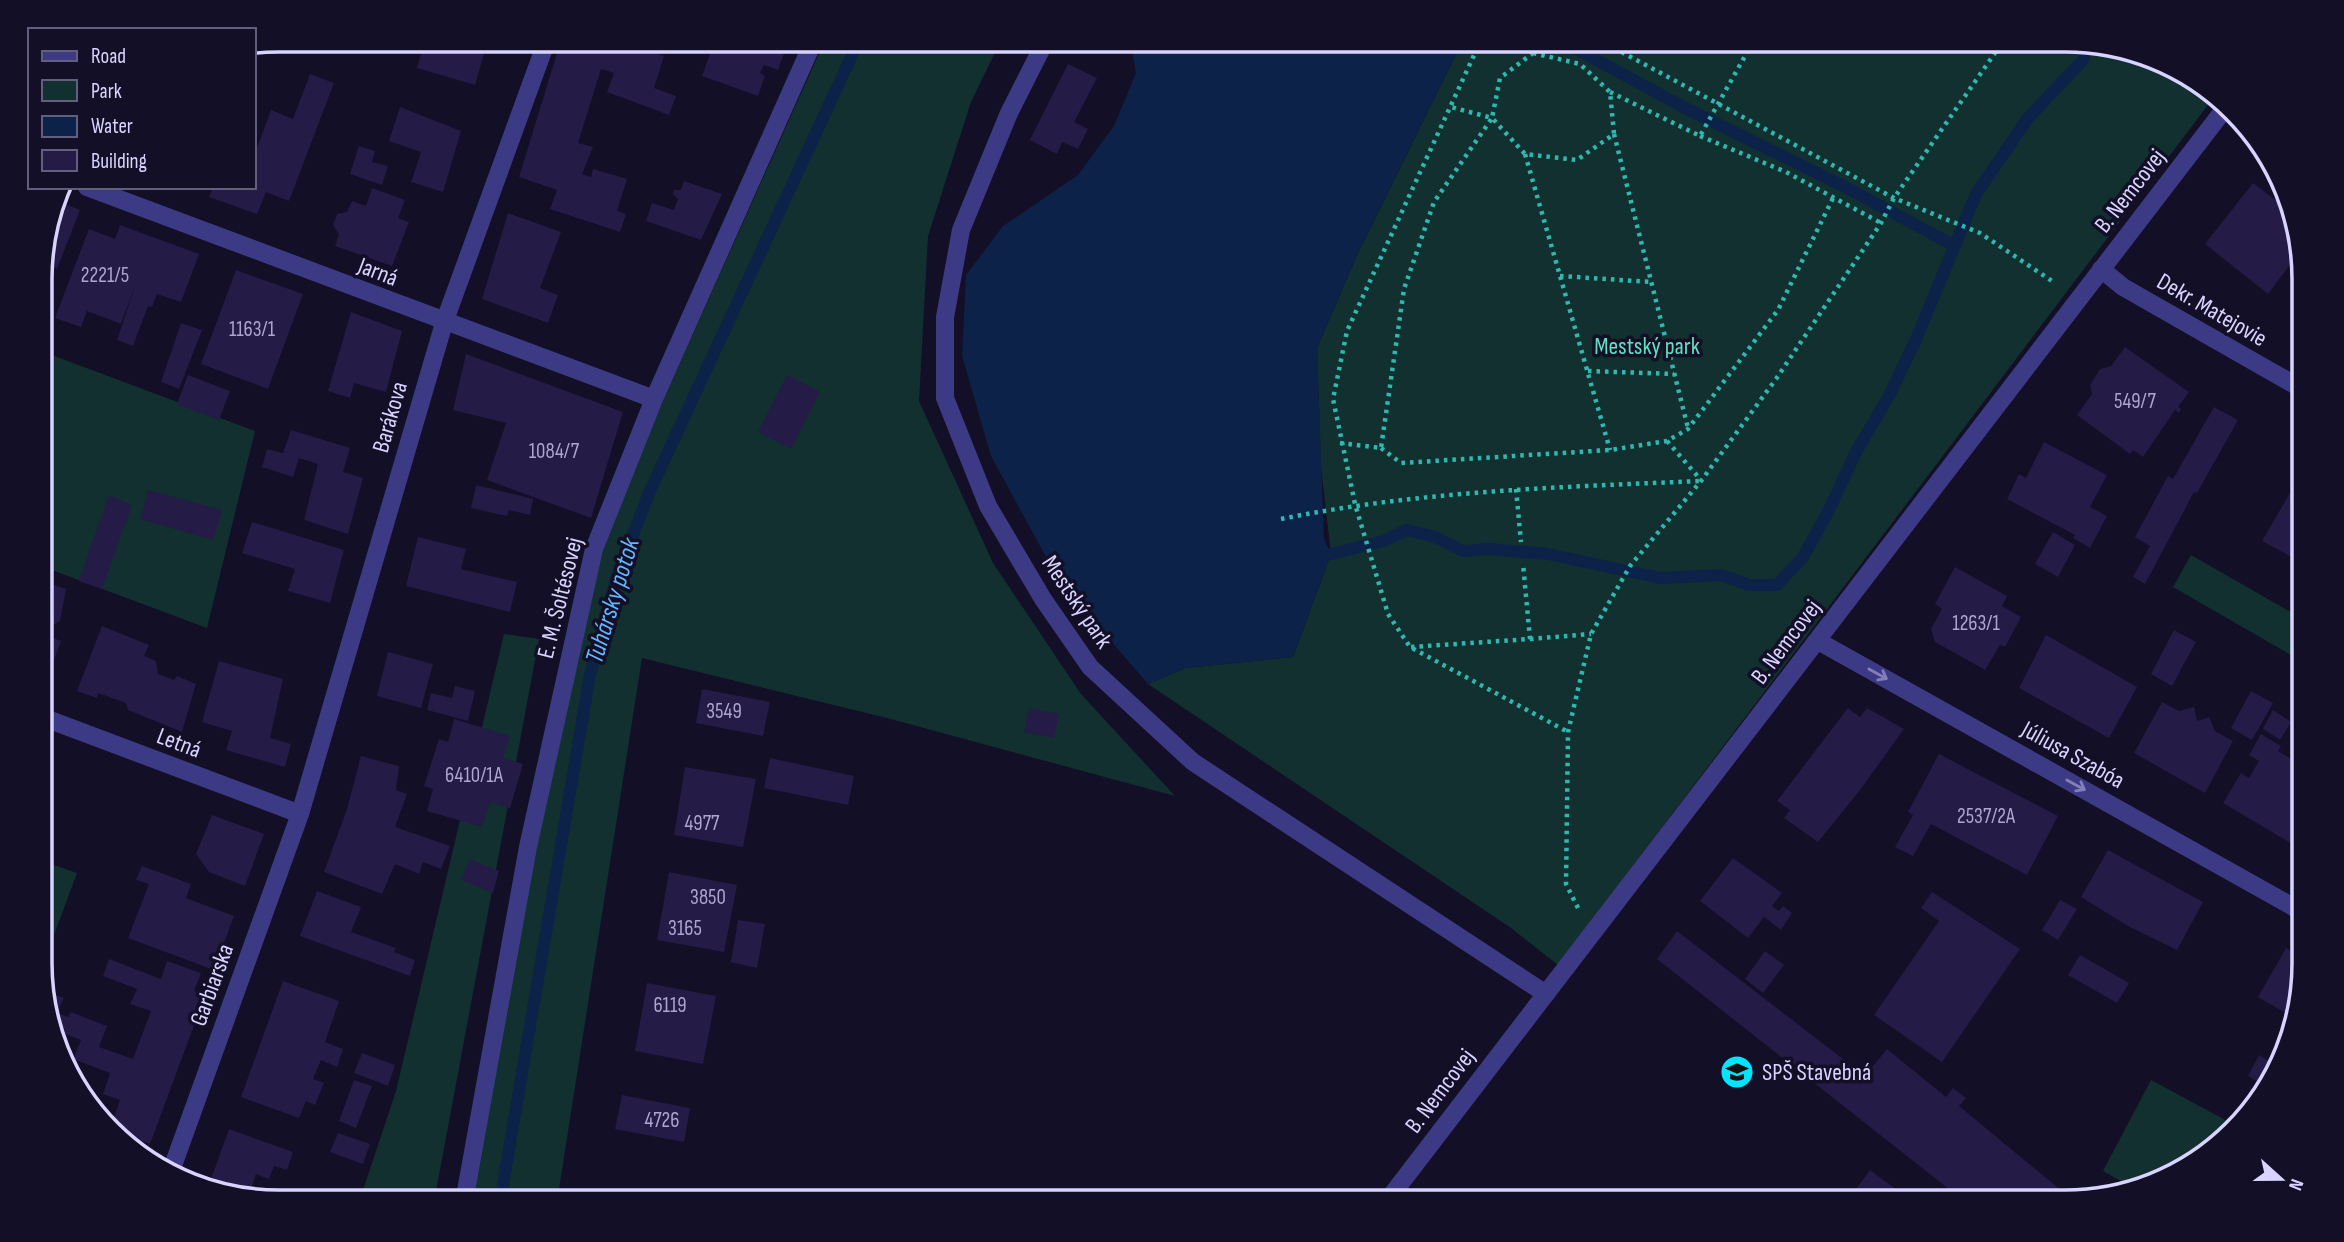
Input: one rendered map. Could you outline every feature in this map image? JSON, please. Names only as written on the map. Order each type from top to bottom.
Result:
[{"type":"street","name":"Barákova","points":[[300,814],[444,323],[542,53]]},
{"type":"street","name":"E. M. Šoltésovej","points":[[466,1190],[528,847],[594,549],[654,399],[808,53]]},
{"type":"street","name":"Mestský park","points":[[1040,53],[1009,113],[961,230],[945,317],[944,398],[988,506],[1043,598],[1090,667],[1193,762],[1546,994]]},
{"type":"street","name":"B. Nemcovej","points":[[1396,1189],[2220,115]]},
{"type":"street","name":"Jarná","points":[[92,189],[444,323],[654,399]]},
{"type":"street","name":"Dekr. Matejovie","points":[[2101,269],[2123,287],[2292,383]]},
{"type":"street","name":"Júliusa Szabóa","points":[[1818,640],[2292,906]]},
{"type":"street","name":"Letná","points":[[52,721],[300,814]]},
{"type":"street","name":"Garbiarska","points":[[174,1163],[300,814]]},
{"type":"path","points":[[1475,52],[1346,331],[1333,399],[1340,443],[1355,504],[1388,614],[1410,647],[1568,732]]},
{"type":"path","points":[[1622,52],[1893,200],[1979,233],[2079,299]]},
{"type":"path","points":[[1700,136],[1713,108],[1747,52]]},
{"type":"path","points":[[1566,884],[1568,732],[1591,634],[1630,566],[1701,481],[1776,379],[1883,221],[1893,200],[1996,52]]},
{"type":"path","points":[[1381,448],[1404,289],[1434,202],[1492,118],[1500,78],[1533,53],[1580,64],[1609,92],[1700,136],[1786,172],[1883,221]]},
{"type":"path","points":[[1609,92],[1614,134],[1688,429]]},
{"type":"path","points":[[1451,107],[1492,118],[1525,154],[1610,450]]},
{"type":"path","points":[[1525,154],[1577,160],[1614,134]]},
{"type":"path","points":[[1340,443],[1381,448],[1401,463],[1610,450],[1667,440],[1688,429],[1778,310],[1833,198]]},
{"type":"path","points":[[1560,276],[1651,282]]},
{"type":"path","points":[[1587,371],[1674,374]]},
{"type":"path","points":[[1667,440],[1701,481]]},
{"type":"path","points":[[1281,519],[1355,504],[1516,489],[1701,481]]},
{"type":"path","points":[[1516,489],[1521,542]]},
{"type":"path","points":[[1523,564],[1530,639]]},
{"type":"path","points":[[1410,647],[1591,634]]},
{"type":"green space","name":"Mestský park","points":[[1457,52],[2079,53],[2108,57],[2165,76],[2208,105],[1558,965],[1511,928],[1148,684],[1185,668],[1293,657],[1331,554],[1321,468],[1317,348],[1357,255]]},
{"type":"green space","points":[[819,53],[995,53],[971,102],[928,236],[919,401],[993,563],[1081,694],[1175,796],[887,718],[642,658],[559,1190],[471,1190],[589,566]]},
{"type":"green space","points":[[53,355],[255,431],[207,628],[53,570]]},
{"type":"green space","points":[[2191,555],[2292,613],[2292,656],[2173,587]]},
{"type":"green space","points":[[504,634],[539,639],[436,1190],[363,1190],[396,1091]]},
{"type":"green space","points":[[52,864],[77,873],[52,940]]},
{"type":"green space","points":[[2151,1080],[2226,1121],[2190,1151],[2165,1166],[2121,1181],[2103,1171]]},
{"type":"water","points":[[1457,52],[1357,255],[1317,348],[1324,539],[1331,554],[1293,657],[1185,668],[1148,684],[1059,581],[991,456],[962,356],[966,275],[1003,226],[1078,175],[1114,126],[1136,73],[1132,53]]},
{"type":"building","points":[[421,53],[484,53],[475,85],[417,68]]},
{"type":"building","points":[[557,53],[655,53],[664,56],[654,88],[676,96],[669,115],[607,92],[614,73],[601,69],[578,143],[593,147],[582,174],[591,177],[593,169],[627,179],[617,211],[626,214],[620,232],[550,209],[557,190],[519,177]]},
{"type":"building","points":[[710,53],[784,53],[778,70],[764,65],[760,73],[765,76],[758,96],[702,76]]},
{"type":"building","points":[[1068,64],[1097,78],[1074,122],[1088,129],[1078,149],[1062,142],[1057,154],[1030,140]]},
{"type":"building","points":[[310,74],[334,83],[289,201],[266,192],[257,214],[209,197],[212,189],[256,189],[256,151],[271,110],[293,119]]},
{"type":"building","points":[[400,107],[461,131],[443,192],[411,182],[421,152],[389,141]]},
{"type":"building","points":[[359,146],[375,151],[372,162],[388,166],[382,185],[350,174]]},
{"type":"building","points":[[684,181],[722,194],[701,240],[646,221],[652,203],[674,210],[678,199],[673,194],[674,190],[681,190]]},
{"type":"building","points":[[2253,183],[2277,201],[2284,221],[2291,264],[2268,294],[2205,244]]},
{"type":"building","points":[[372,188],[405,200],[398,218],[409,222],[392,266],[335,246],[339,234],[333,225],[337,214],[347,212],[352,201],[366,206]]},
{"type":"building","points":[[66,204],[80,210],[57,269],[53,267],[54,250]]},
{"type":"building","points":[[508,213],[561,232],[540,288],[558,295],[548,323],[482,299]]},
{"type":"building","points":[[120,225],[199,254],[181,302],[157,294],[152,307],[148,306],[133,346],[117,340],[136,283],[121,324],[87,311],[81,327],[55,318],[89,229],[115,239]]},
{"type":"building","points":[[236,270],[303,294],[268,389],[201,364]]},
{"type":"building","points":[[351,312],[402,331],[386,392],[354,383],[350,398],[328,391]]},
{"type":"building","points":[[181,323],[202,330],[179,389],[161,382]]},
{"type":"building","points":[[2125,347],[2189,392],[2178,407],[2181,409],[2179,413],[2175,410],[2143,457],[2133,450],[2130,454],[2077,415],[2092,394],[2090,385],[2100,369],[2111,366]]},
{"type":"building","points":[[466,354],[623,412],[591,518],[487,480],[506,423],[453,410]]},
{"type":"building","points":[[188,375],[230,391],[219,420],[177,404]]},
{"type":"building","points":[[787,375],[820,392],[791,449],[758,432]]},
{"type":"building","points":[[2214,407],[2238,420],[2197,493],[2194,492],[2145,584],[2133,577],[2150,546],[2135,537],[2168,476],[2173,479]]},
{"type":"building","points":[[291,430],[350,448],[343,472],[363,478],[348,534],[304,520],[318,464],[299,458],[293,477],[262,467],[267,449],[283,453]]},
{"type":"building","points":[[2044,442],[2107,475],[2090,507],[2107,516],[2090,548],[2073,538],[2075,535],[2007,499],[2019,474],[2026,478]]},
{"type":"building","points":[[476,485],[533,499],[530,515],[509,510],[507,516],[471,508]]},
{"type":"building","points":[[148,490],[222,510],[213,540],[140,519]]},
{"type":"building","points":[[2290,493],[2292,494],[2292,557],[2262,541]]},
{"type":"building","points":[[109,495],[132,505],[102,589],[79,581]]},
{"type":"building","points":[[252,522],[344,550],[330,603],[288,591],[295,569],[242,553]]},
{"type":"building","points":[[2053,532],[2075,545],[2058,577],[2035,564]]},
{"type":"building","points":[[418,537],[466,549],[461,569],[517,582],[510,612],[406,586]]},
{"type":"building","points":[[1955,567],[2007,596],[2002,606],[2021,617],[2005,647],[2000,645],[1985,670],[1935,642],[1931,629],[1942,609],[1935,604]]},
{"type":"building","points":[[53,584],[66,589],[60,621],[52,626]]},
{"type":"building","points":[[102,626],[149,645],[144,656],[156,661],[158,674],[174,680],[177,676],[196,684],[182,732],[128,710],[126,703],[98,693],[97,698],[77,691]]},
{"type":"building","points":[[2174,630],[2196,642],[2172,686],[2151,674]]},
{"type":"building","points":[[2046,635],[2137,687],[2109,738],[2019,688]]},
{"type":"building","points":[[52,638],[61,641],[52,664]]},
{"type":"building","points":[[388,652],[433,664],[421,708],[377,696]]},
{"type":"building","points":[[219,661],[283,679],[270,738],[291,744],[285,767],[226,750],[232,731],[202,722]]},
{"type":"building","points":[[455,686],[475,691],[468,721],[427,710],[431,693],[452,698]]},
{"type":"building","points":[[702,689],[770,702],[763,736],[696,723]]},
{"type":"building","points":[[2251,691],[2273,703],[2252,740],[2231,728]]},
{"type":"building","points":[[2162,702],[2179,711],[2194,707],[2197,721],[2209,717],[2215,731],[2233,741],[2205,793],[2134,753]]},
{"type":"building","points":[[1029,708],[1059,714],[1054,738],[1024,732]]},
{"type":"building","points":[[1848,708],[1860,717],[1867,708],[1904,729],[1818,842],[1784,818],[1790,810],[1777,801]]},
{"type":"building","points":[[2273,710],[2291,722],[2280,740],[2263,729]]},
{"type":"building","points":[[454,719],[510,736],[503,758],[523,764],[510,808],[490,802],[482,827],[427,811],[433,789],[424,786],[439,739],[448,742]]},
{"type":"building","points":[[2261,734],[2281,746],[2278,751],[2292,759],[2292,844],[2223,803],[2241,773],[2249,778],[2259,761],[2249,755]]},
{"type":"building","points":[[1939,754],[2058,816],[2027,875],[1931,824],[1913,856],[1895,847],[1913,815],[1908,812]]},
{"type":"building","points":[[361,756],[399,766],[396,790],[407,794],[395,827],[450,846],[441,869],[423,862],[419,874],[395,864],[382,894],[324,872],[347,809]]},
{"type":"building","points":[[770,758],[854,776],[848,805],[764,788]]},
{"type":"building","points":[[685,767],[756,779],[743,847],[674,835]]},
{"type":"building","points":[[212,815],[264,834],[245,886],[209,872],[196,854]]},
{"type":"building","points":[[2108,850],[2203,902],[2177,950],[2128,926],[2081,897]]},
{"type":"building","points":[[1733,858],[1782,893],[1772,906],[1779,911],[1783,906],[1792,913],[1781,930],[1764,917],[1748,938],[1700,901]]},
{"type":"building","points":[[470,859],[499,871],[493,893],[461,880]]},
{"type":"building","points":[[142,866],[191,884],[186,898],[234,916],[214,970],[128,938],[149,884],[136,880]]},
{"type":"building","points":[[669,872],[737,885],[724,952],[657,940]]},
{"type":"building","points":[[317,891],[361,907],[351,932],[396,948],[394,952],[415,960],[410,976],[300,936]]},
{"type":"building","points":[[1932,892],[2020,949],[1942,1062],[1874,1015],[1939,921],[1921,908]]},
{"type":"building","points":[[2060,900],[2077,909],[2058,940],[2042,930]]},
{"type":"building","points":[[738,920],[765,924],[757,968],[731,962]]},
{"type":"building","points":[[1677,931],[1865,1076],[1887,1049],[1946,1097],[1953,1088],[1966,1098],[1959,1106],[2059,1189],[1949,1189],[1657,959]]},
{"type":"building","points":[[2286,948],[2292,951],[2290,992],[2285,1013],[2258,997]]},
{"type":"building","points":[[1765,951],[1784,965],[1763,993],[1745,979]]},
{"type":"building","points":[[2080,955],[2129,983],[2117,1003],[2068,975]]},
{"type":"building","points":[[109,959],[161,979],[167,961],[201,973],[194,991],[205,996],[150,1144],[137,1139],[114,1117],[120,1100],[103,1094],[110,1073],[75,1060],[74,1057],[81,1040],[64,1034],[60,1021],[58,1014],[68,1017],[71,1012],[107,1026],[99,1047],[133,1059],[151,1011],[130,1004],[137,989],[103,976]]},
{"type":"building","points":[[283,981],[339,1001],[325,1042],[343,1049],[337,1067],[321,1060],[313,1079],[324,1083],[315,1105],[306,1101],[299,1118],[241,1097]]},
{"type":"building","points":[[647,983],[716,996],[703,1064],[635,1051]]},
{"type":"building","points":[[55,995],[64,998],[58,1011]]},
{"type":"building","points":[[362,1053],[395,1065],[388,1086],[354,1073]]},
{"type":"building","points":[[2259,1055],[2269,1061],[2257,1081],[2248,1076]]},
{"type":"building","points":[[354,1080],[372,1086],[356,1128],[339,1121]]},
{"type":"building","points":[[622,1095],[690,1108],[684,1142],[615,1129]]},
{"type":"building","points":[[229,1129],[293,1152],[287,1170],[274,1166],[269,1179],[256,1174],[251,1188],[211,1179]]},
{"type":"building","points":[[338,1133],[370,1144],[363,1164],[330,1152]]},
{"type":"building","points":[[1870,1170],[1896,1189],[1856,1189]]},
{"type":"waterway","points":[[1583,52],[1685,108],[1845,187],[1955,246]]},
{"type":"waterway","name":"Tuhársky potok","points":[[502,1190],[590,675],[617,576],[649,493],[853,53]]},
{"type":"waterway","points":[[1331,554],[1384,541],[1406,530],[1435,537],[1463,551],[1489,549],[1548,554],[1660,578],[1721,575],[1749,585],[1777,585],[1803,557],[1856,452],[1890,394],[1917,337],[1976,194],[2028,118],[2083,60],[2085,54]]},
{"type":"place","name":"SPŠ Stavebná","points":[[1737,1072]]}]
